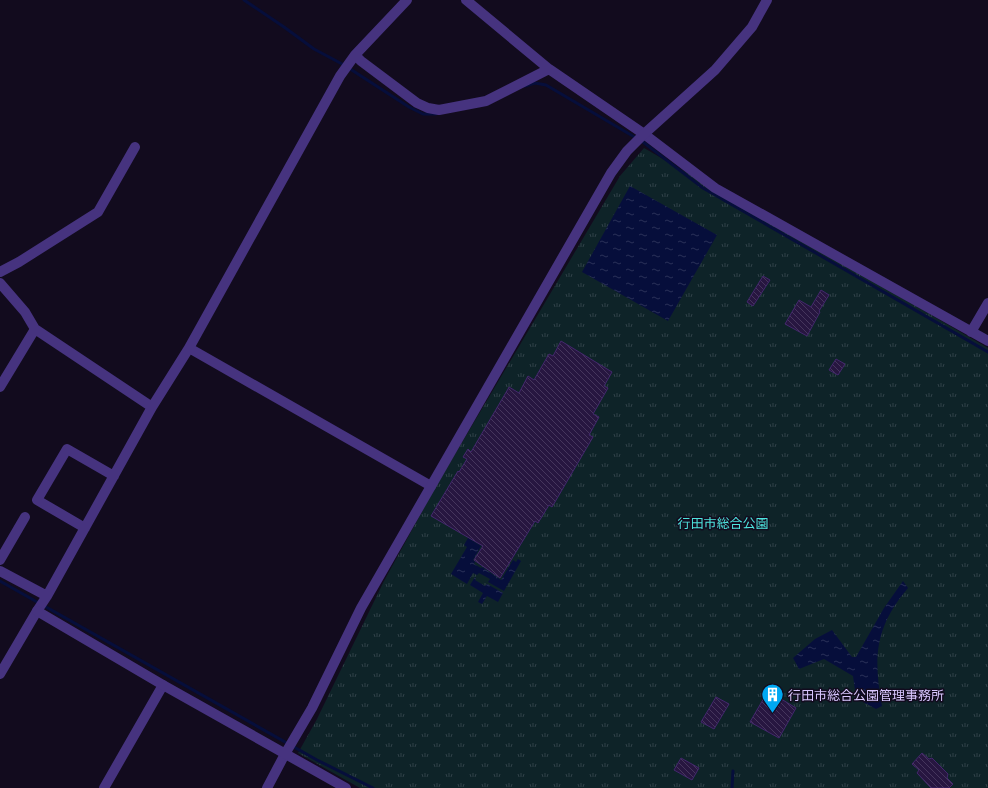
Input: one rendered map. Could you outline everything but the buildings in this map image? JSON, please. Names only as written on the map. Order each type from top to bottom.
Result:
[{"type":"street","points":[[0,674],[47,596],[152,407],[189,348],[340,76],[355,55],[407,0]]},
{"type":"street","points":[[466,0],[549,69],[644,134],[715,188],[988,341]]},
{"type":"street","points":[[267,788],[312,708],[361,608],[611,173],[627,151],[644,134],[715,70],[752,27],[768,0]]},
{"type":"street","points":[[355,55],[362,62],[417,103],[428,108],[439,110],[486,101],[549,69]]},
{"type":"street","points":[[0,272],[19,262],[98,212],[135,147]]},
{"type":"street","points":[[0,283],[25,312],[35,329],[152,407]]},
{"type":"street","points":[[971,332],[988,303]]},
{"type":"street","points":[[0,387],[35,329]]},
{"type":"street","points":[[189,348],[431,486]]},
{"type":"street","points":[[85,528],[37,500],[67,449],[114,476]]},
{"type":"street","points":[[0,560],[25,516]]},
{"type":"street","points":[[0,571],[47,596]]},
{"type":"street","points":[[37,611],[346,788]]},
{"type":"street","points":[[104,788],[164,685]]},
{"type":"green space","name":"行田市総合公園","points":[[644,148],[988,348],[988,788],[360,788],[298,753],[317,719],[384,581],[435,488],[620,176]]},
{"type":"water","points":[[630,186],[717,235],[668,321],[582,272]]},
{"type":"water","points":[[468,538],[481,546],[473,560],[475,562],[474,564],[481,568],[482,567],[501,580],[513,560],[516,562],[518,559],[521,561],[504,591],[488,582],[490,579],[479,573],[477,575],[473,573],[467,584],[451,574],[467,547],[464,545]]},
{"type":"water","points":[[475,577],[475,580],[485,586],[487,584],[503,593],[498,602],[487,596],[482,604],[478,602],[483,593],[470,585]]},
{"type":"water","points":[[903,581],[908,588],[897,602],[889,616],[879,643],[878,672],[882,706],[876,709],[856,698],[853,676],[824,659],[799,669],[793,658],[815,639],[832,630],[852,657],[856,657],[884,608]]},
{"type":"waterway","points":[[244,0],[314,49],[344,65],[409,107],[423,114],[436,114]]},
{"type":"waterway","points":[[525,86],[535,83],[546,85],[643,142],[703,188],[988,352]]},
{"type":"waterway","points":[[0,581],[317,760],[373,788]]},
{"type":"waterway","points":[[732,788],[733,771]]},
{"type":"place","name":"行田市総合公園管理事務所","points":[[773,714]]}]
